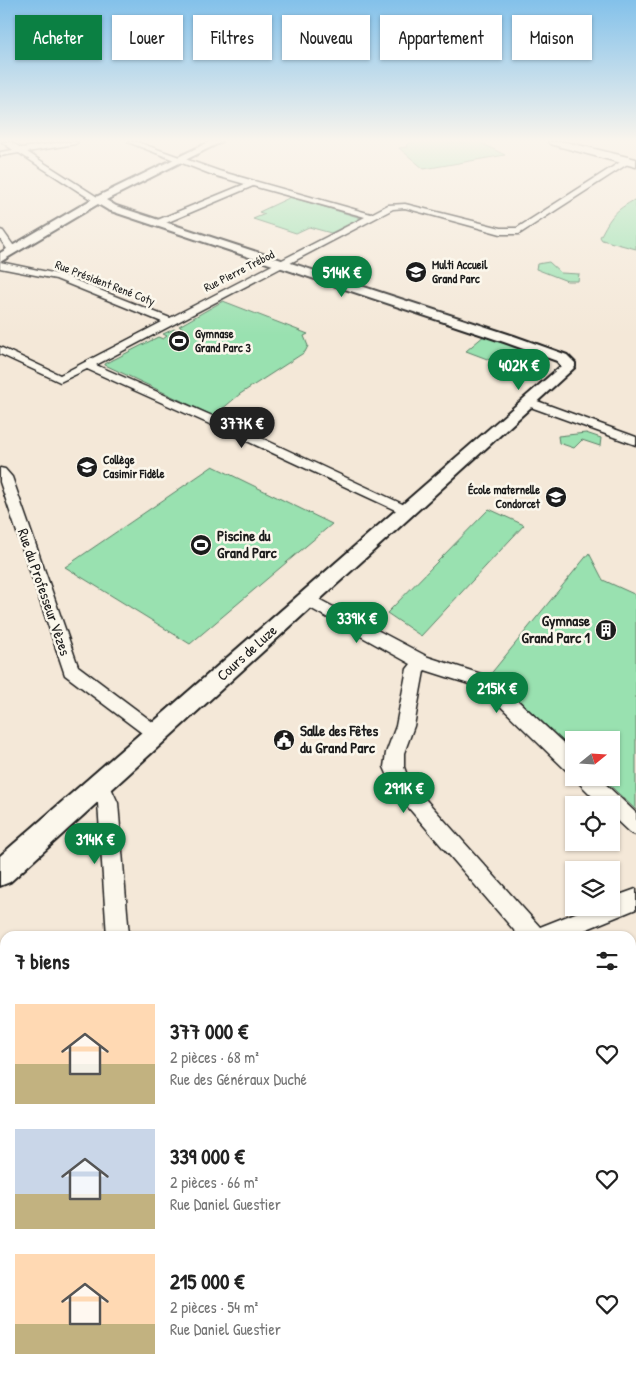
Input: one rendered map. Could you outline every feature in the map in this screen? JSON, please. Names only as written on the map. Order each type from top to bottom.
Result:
[{"type":"street","points":[[0,258],[88,206]]},
{"type":"street","points":[[109,206],[283,264]]},
{"type":"street","points":[[158,223],[198,206]]},
{"type":"street","points":[[335,206],[373,217]]},
{"type":"street","name":"Rue Pierre Trébod","points":[[0,350],[60,379],[394,206]]},
{"type":"street","name":"Rue Pierre Trébod","points":[[405,206],[501,231],[519,231],[558,206]]},
{"type":"street","points":[[0,233],[10,247],[16,249]]},
{"type":"street","name":"Cours de Luze","points":[[0,874],[568,367],[568,363],[562,358],[283,264]]},
{"type":"street","name":"Rue Président René Coty","points":[[0,265],[59,277],[171,322]]},
{"type":"street","points":[[87,365],[238,432],[406,511]]},
{"type":"street","points":[[529,402],[636,441]]},
{"type":"street","name":"Rue du Professeur Vèzes","points":[[0,472],[6,477],[71,670],[156,734]]},
{"type":"street","points":[[307,599],[422,662],[475,678],[495,690],[565,756]]},
{"type":"street","points":[[422,662],[416,669],[405,726],[395,753],[394,767],[396,775],[402,786],[528,931]]},
{"type":"street","points":[[100,785],[108,803],[118,931]]},
{"type":"street","points":[[595,786],[636,826]]},
{"type":"street","points":[[557,931],[636,900]]},
{"type":"green space","points":[[271,206],[322,206],[361,218],[331,233],[309,227],[296,233],[253,219],[265,214],[259,212]]},
{"type":"green space","points":[[636,206],[636,249],[602,240],[600,237],[607,224],[623,207]]},
{"type":"green space","points":[[549,262],[561,273],[579,274],[578,281],[567,281],[536,269],[537,264]]},
{"type":"green space","points":[[223,301],[308,334],[304,336],[308,346],[305,352],[240,394],[214,416],[105,365],[158,337],[163,339],[167,336],[163,334],[174,329],[178,331],[183,328],[179,326]]},
{"type":"green space","points":[[485,335],[539,355],[519,371],[466,351]]},
{"type":"green space","points":[[586,433],[601,438],[600,446],[582,440],[574,448],[559,443],[558,436]]},
{"type":"green space","name":"Piscine du Grand Parc","points":[[213,466],[332,524],[190,644],[65,567]]},
{"type":"green space","points":[[489,509],[524,525],[421,636],[387,613]]},
{"type":"green space","points":[[589,553],[603,580],[636,595],[636,810],[610,786],[620,786],[620,731],[565,731],[565,743],[508,690],[489,676]]},
{"type":"place","name":"Multi Accueil Grand Parc","points":[[416,272]]},
{"type":"place","name":"Gymnase Grand Parc 3","points":[[179,341]]},
{"type":"place","name":"Collège Casimir Fidèle","points":[[87,467]]},
{"type":"place","name":"École maternelle Condorcet","points":[[556,497]]},
{"type":"place","name":"Piscine du Grand Parc","points":[[201,545]]},
{"type":"place","name":"Gymnase Grand Parc 1","points":[[606,630]]},
{"type":"place","name":"Salle des Fêtes du Grand Parc","points":[[284,740]]}]
